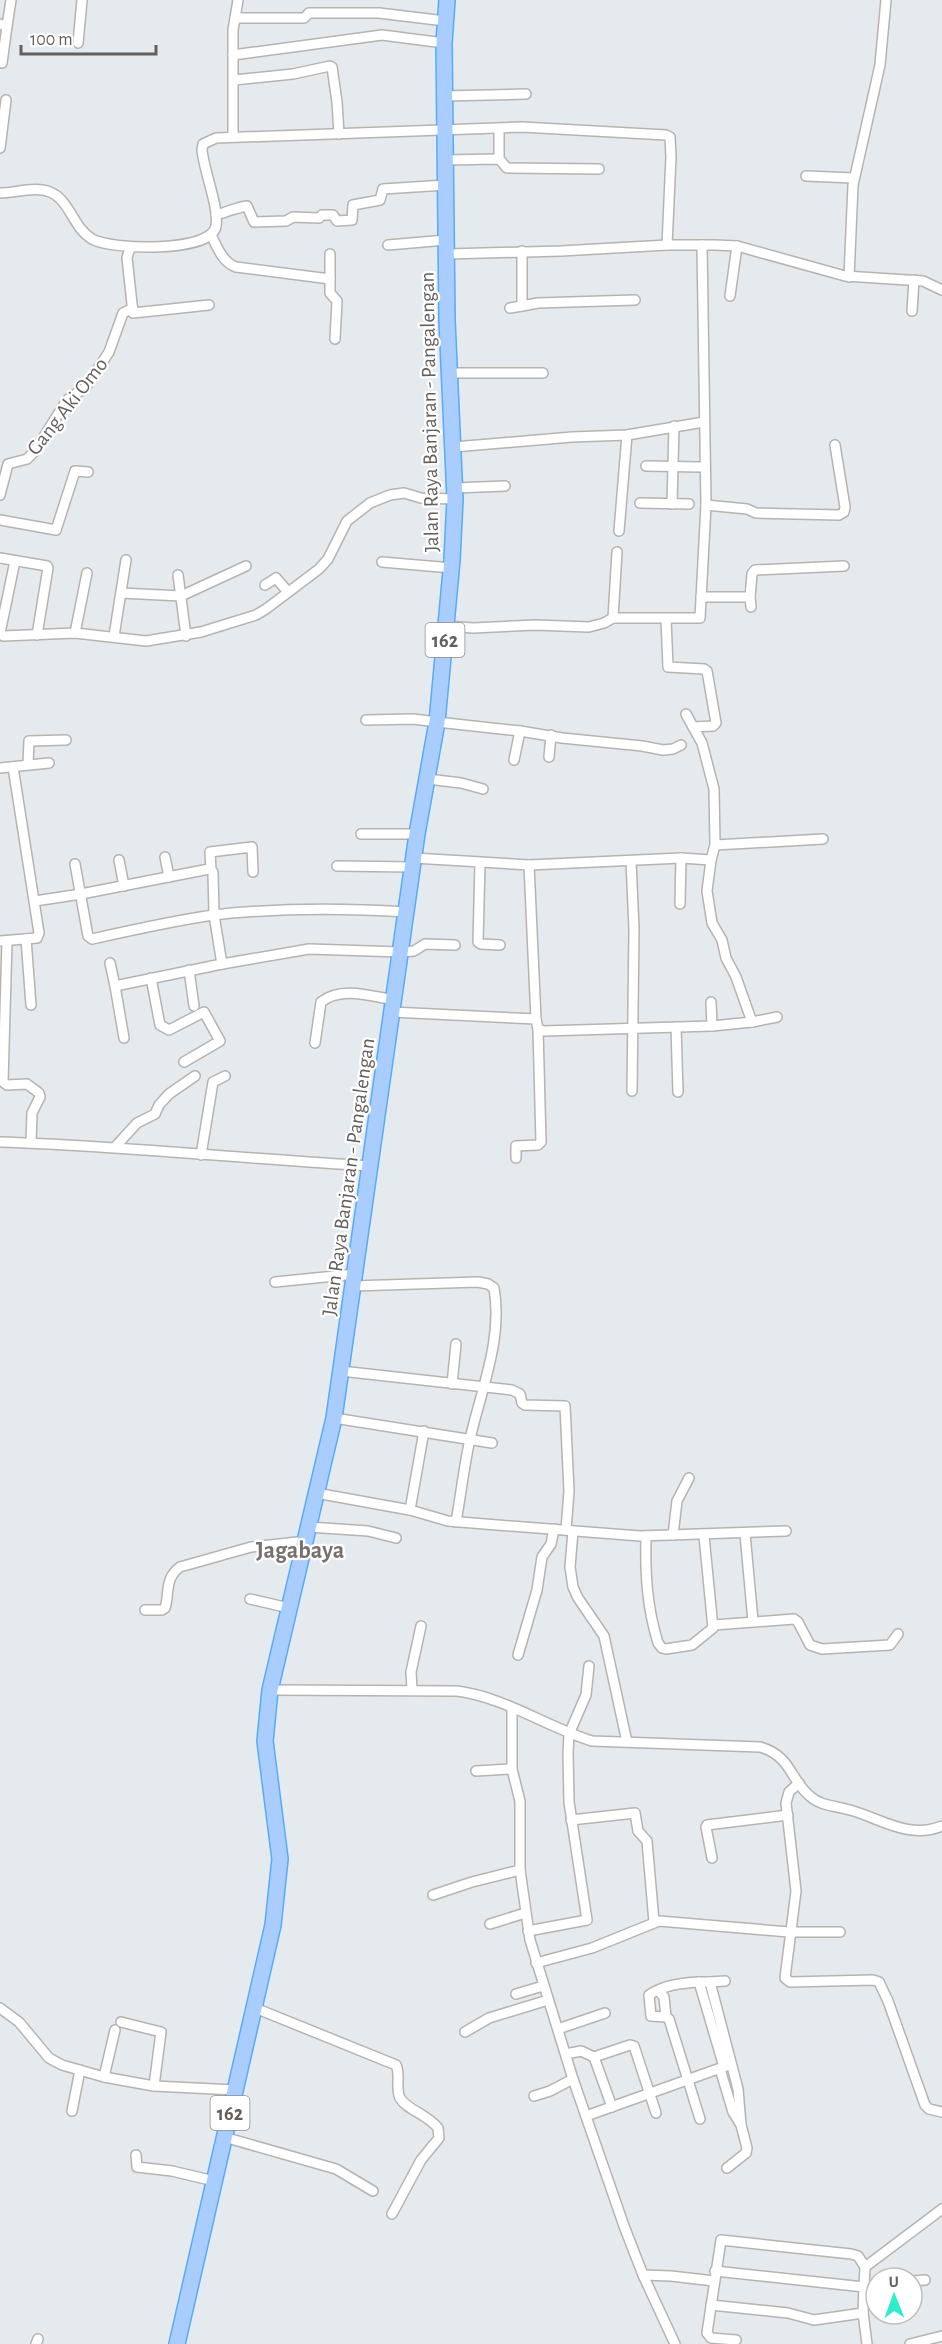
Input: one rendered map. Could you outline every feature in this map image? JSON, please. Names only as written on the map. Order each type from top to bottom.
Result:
[{"type":"main road","name":"Jalan Raya Banjaran - Pangalengan","points":[[177,2344],[273,1925],[280,1859],[265,1741],[270,1690],[334,1418],[417,834],[436,722],[452,568],[455,493],[449,373],[445,160],[444,42],[447,0]]},
{"type":"street","points":[[2,63],[3,25],[12,0]]},
{"type":"street","points":[[78,43],[84,0]]},
{"type":"street","points":[[233,137],[233,55],[238,0]]},
{"type":"street","points":[[849,277],[854,178],[880,65],[886,0]]},
{"type":"street","points":[[235,18],[304,18],[309,13],[379,13],[446,21]]},
{"type":"street","points":[[233,55],[382,35],[444,42]]},
{"type":"street","points":[[234,80],[293,74],[332,67],[339,134]]},
{"type":"street","points":[[444,96],[526,94]]},
{"type":"street","points":[[0,148],[6,100]]},
{"type":"street","points":[[0,194],[32,190],[52,193],[67,207],[83,231],[92,239],[130,248],[148,248],[190,242],[211,235],[216,227],[216,215],[203,158],[203,144],[216,138],[545,128],[669,135],[671,157],[667,244]]},
{"type":"street","points":[[499,129],[499,159],[507,168],[599,169]]},
{"type":"street","points":[[445,160],[499,159]]},
{"type":"street","points":[[806,176],[854,178]]},
{"type":"street","points":[[216,215],[230,212],[233,208],[247,206],[254,222],[286,221],[293,217],[319,218],[324,214],[333,214],[338,221],[352,220],[353,205],[380,200],[383,189],[446,184]]},
{"type":"street","points":[[211,235],[223,258],[230,265],[330,279]]},
{"type":"street","points":[[388,245],[522,251],[667,244],[736,246],[849,277],[923,281],[942,290]]},
{"type":"street","points":[[446,626],[473,628],[535,625],[589,627],[613,618],[700,618],[706,505],[702,244]]},
{"type":"street","points":[[730,296],[736,246]]},
{"type":"street","points":[[130,248],[128,258],[133,311],[209,305]]},
{"type":"street","points":[[522,251],[522,306]]},
{"type":"street","points":[[330,254],[330,293],[337,301],[334,339]]},
{"type":"street","points":[[912,311],[914,280]]},
{"type":"street","points":[[510,308],[538,303],[635,300]]},
{"type":"street","name":"Gang Aki Omo","points":[[1,491],[9,464],[27,459],[35,452],[67,400],[86,387],[95,375],[97,367],[109,352],[123,314],[133,311]]},
{"type":"street","points":[[449,373],[543,373]]},
{"type":"street","points":[[454,447],[572,437],[627,435],[704,422]]},
{"type":"street","points":[[672,504],[674,426]]},
{"type":"street","points":[[619,531],[627,435]]},
{"type":"street","points":[[706,505],[747,508],[756,513],[839,515],[844,512],[845,507],[835,445]]},
{"type":"street","points":[[646,466],[700,467]]},
{"type":"street","points":[[0,520],[56,530],[75,471],[88,472]]},
{"type":"street","points":[[15,561],[0,633],[3,636],[75,633],[114,636],[139,641],[186,636],[256,615],[288,592],[319,569],[328,559],[347,522],[370,503],[404,493],[421,498],[506,486]]},
{"type":"street","points":[[640,503],[689,504]]},
{"type":"street","points":[[613,618],[617,552]]},
{"type":"street","points":[[0,558],[48,568],[37,635]]},
{"type":"street","points":[[114,636],[126,560]]},
{"type":"street","points":[[382,562],[452,568]]},
{"type":"street","points":[[121,593],[181,596],[246,566]]},
{"type":"street","points":[[751,607],[752,574],[755,570],[844,566]]},
{"type":"street","points":[[75,633],[87,573]]},
{"type":"street","points":[[178,575],[186,636]]},
{"type":"street","points":[[265,585],[276,578],[288,592]]},
{"type":"street","points":[[701,597],[750,597]]},
{"type":"street","points":[[666,619],[668,667],[707,671],[716,723],[713,726],[693,727]]},
{"type":"street","points":[[687,714],[702,743],[714,789],[715,845],[707,891],[712,923],[722,940],[726,958],[736,977],[752,1022]]},
{"type":"street","points":[[366,720],[413,719],[663,750],[673,750],[681,745]]},
{"type":"street","points":[[514,760],[520,731]]},
{"type":"street","points":[[549,757],[551,735]]},
{"type":"street","points":[[28,764],[29,741],[66,740]]},
{"type":"street","points":[[0,768],[49,763]]},
{"type":"street","points":[[13,767],[39,936],[4,941],[3,1082],[6,1085],[27,1084],[39,1093],[40,1097],[32,1113],[31,1143]]},
{"type":"street","points":[[428,779],[461,783],[483,789]]},
{"type":"street","points":[[361,834],[417,834]]},
{"type":"street","points":[[715,845],[823,839]]},
{"type":"street","points":[[222,964],[214,915],[210,852],[252,847],[253,872]]},
{"type":"street","points":[[165,857],[169,877]]},
{"type":"street","points":[[337,866],[414,863],[529,865],[681,858],[711,860]]},
{"type":"street","points":[[680,904],[681,858]]},
{"type":"street","points":[[119,860],[124,886]]},
{"type":"street","points":[[631,861],[634,928],[632,1091]]},
{"type":"street","points":[[480,863],[478,942],[500,945]]},
{"type":"street","points":[[75,864],[88,936],[92,939],[214,915],[310,909],[406,912]]},
{"type":"street","points":[[516,1158],[516,1146],[538,1145],[541,1142],[538,1029],[529,865]]},
{"type":"street","points":[[35,901],[211,870]]},
{"type":"street","points":[[26,939],[32,1005]]},
{"type":"street","points":[[115,986],[189,970],[309,949],[401,952],[414,951],[425,944],[455,945]]},
{"type":"street","points":[[110,963],[124,1038]]},
{"type":"street","points":[[189,970],[194,1006]]},
{"type":"street","points":[[151,978],[160,1025],[169,1030],[204,1012],[220,1041],[184,1062]]},
{"type":"street","points":[[315,1043],[321,1002],[328,996],[346,993],[393,1006],[536,1019]]},
{"type":"street","points":[[711,1002],[712,1026]]},
{"type":"street","points":[[538,1029],[544,1031],[712,1026],[777,1017]]},
{"type":"street","points":[[676,1027],[678,1092]]},
{"type":"street","points":[[116,1146],[137,1123],[155,1114],[159,1105],[170,1094],[195,1076]]},
{"type":"street","points":[[201,1155],[213,1082],[225,1076]]},
{"type":"street","points":[[0,1142],[116,1146],[201,1155],[370,1166]]},
{"type":"street","points":[[275,1282],[354,1280],[478,1282],[494,1288],[498,1310],[495,1337],[470,1438],[456,1522]]},
{"type":"street","points":[[452,1384],[456,1344]]},
{"type":"street","points":[[341,1371],[517,1391],[525,1405],[559,1404],[566,1407],[570,1567],[573,1587],[604,1636],[627,1742]]},
{"type":"street","points":[[334,1418],[492,1443]]},
{"type":"street","points":[[410,1510],[424,1431]]},
{"type":"street","points":[[674,1535],[677,1501],[689,1478]]},
{"type":"street","points":[[316,1493],[410,1510],[456,1522],[646,1536],[704,1536],[786,1531]]},
{"type":"street","points":[[518,1655],[537,1590],[542,1557],[551,1544],[554,1529]]},
{"type":"street","points":[[145,1610],[165,1608],[167,1585],[172,1574],[180,1567],[308,1534],[368,1531],[396,1538]]},
{"type":"street","points":[[745,1534],[753,1621]]},
{"type":"street","points":[[646,1536],[646,1586],[650,1610],[660,1646],[666,1649],[692,1645],[712,1630],[714,1625],[704,1536]]},
{"type":"street","points":[[250,1599],[289,1608]]},
{"type":"street","points":[[714,1625],[794,1619],[798,1622],[810,1645],[822,1649],[890,1645],[898,1634]]},
{"type":"street","points":[[412,1689],[411,1672],[421,1626]]},
{"type":"street","points":[[528,1931],[587,1920],[569,1802],[569,1734],[586,1698],[589,1666]]},
{"type":"street","points":[[270,1690],[412,1689],[467,1692],[512,1708],[569,1734],[592,1741],[760,1747],[778,1756],[791,1769],[799,1783],[814,1800],[853,1810],[883,1823],[915,1831],[942,1826]]},
{"type":"street","points":[[512,1708],[512,1769],[520,1801],[520,1870],[528,1931],[536,1963],[573,2079],[643,2275],[675,2344]]},
{"type":"street","points":[[476,1771],[512,1769]]},
{"type":"street","points":[[799,1783],[787,1796],[796,1891],[789,1932],[786,1980],[873,1980],[879,1982],[925,2105],[933,2111],[942,2112]]},
{"type":"street","points":[[571,1820],[635,1813],[638,1831],[647,1840],[654,1922]]},
{"type":"street","points":[[712,1858],[707,1825],[788,1815]]},
{"type":"street","points":[[433,1896],[472,1882],[520,1870]]},
{"type":"street","points":[[490,1924],[525,1913]]},
{"type":"street","points":[[536,1963],[592,1948],[654,1922],[665,1920],[789,1932],[840,1932]]},
{"type":"street","points":[[666,2016],[655,2018],[650,2013],[650,1995],[672,1984],[725,1981]]},
{"type":"street","points":[[699,1982],[725,2067],[742,2111],[741,2125],[747,2151],[728,2168]]},
{"type":"street","points":[[710,1982],[725,2067]]},
{"type":"street","points":[[516,1994],[543,1986]]},
{"type":"street","points":[[658,1991],[664,1997],[666,2016],[700,2119]]},
{"type":"street","points":[[465,2032],[489,2018],[548,2000]]},
{"type":"street","points":[[0,2008],[19,2022],[49,2058],[62,2065],[104,2077],[154,2086],[235,2090]]},
{"type":"street","points":[[255,2008],[396,2065],[398,2095],[401,2100],[438,2128],[439,2138],[421,2160],[392,2214]]},
{"type":"street","points":[[558,2029],[605,2013]]},
{"type":"street","points":[[104,2077],[118,2026],[158,2030],[161,2032],[154,2086]]},
{"type":"street","points":[[566,2054],[581,2051],[594,2057],[630,2045],[634,2046],[656,2113]]},
{"type":"street","points":[[594,2057],[612,2107]]},
{"type":"street","points":[[586,2116],[725,2067]]},
{"type":"street","points":[[72,2111],[80,2070]]},
{"type":"street","points":[[534,2096],[550,2091],[573,2079]]},
{"type":"street","points":[[224,2137],[336,2169],[373,2191]]},
{"type":"street","points":[[136,2155],[137,2167],[172,2171],[214,2181]]},
{"type":"street","points":[[866,2266],[942,2209]]},
{"type":"street","points":[[736,2340],[716,2339],[708,2336],[707,2329],[720,2241],[723,2239],[851,2253],[858,2256],[864,2266]]},
{"type":"street","points":[[716,2271],[864,2287],[863,2313],[867,2344]]},
{"type":"street","points":[[643,2275],[714,2281]]},
{"type":"street","points":[[711,2305],[788,2313],[814,2320],[863,2313]]},
{"type":"street","points":[[910,2344],[942,2336]]},
{"type":"district","name":"Jagabaya","points":[[300,1550]]}]
